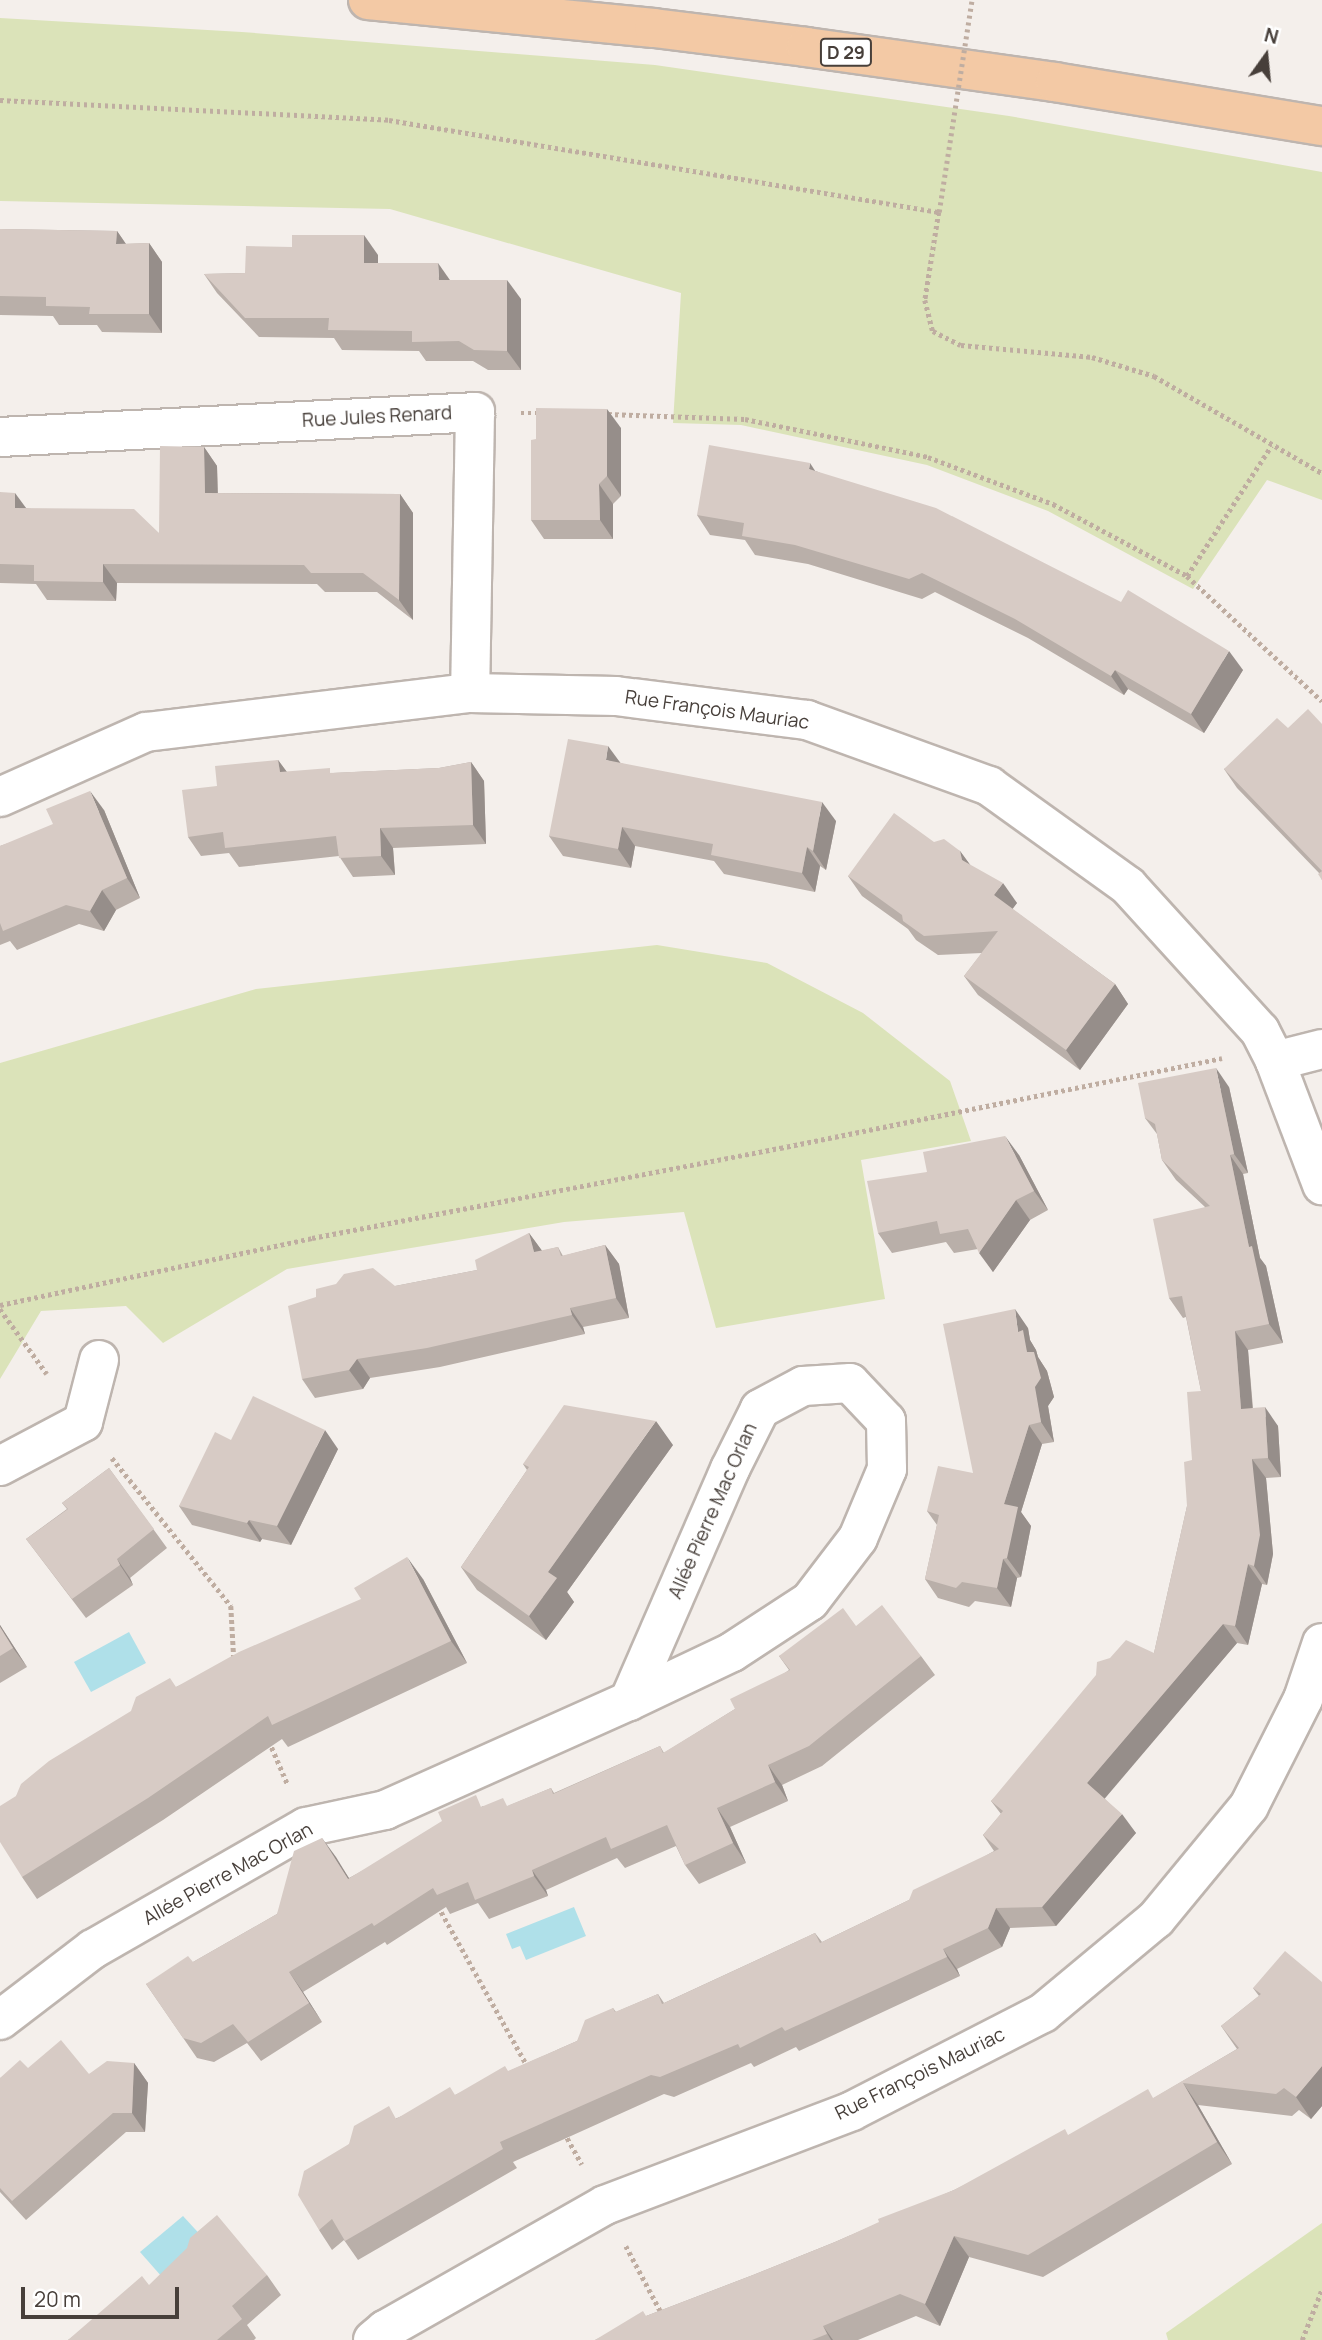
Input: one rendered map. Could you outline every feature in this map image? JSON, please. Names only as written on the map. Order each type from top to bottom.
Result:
[{"type":"main road","name":"D 29","points":[[368,0],[654,28],[806,47],[1055,82],[1322,126]]},
{"type":"street","name":"Rue Jules Renard","points":[[0,437],[475,412],[470,693]]},
{"type":"street","name":"Rue François Mauriac","points":[[0,797],[146,732],[470,693],[617,696],[807,720],[989,786],[1128,886],[1260,1031],[1275,1061],[1322,1185]]},
{"type":"street","points":[[1275,1061],[1322,1049]]},
{"type":"street","points":[[0,1466],[83,1422],[99,1360]]},
{"type":"street","name":"Allée Pierre Mac Orlan","points":[[0,2020],[93,1949],[306,1827],[385,1810],[629,1701],[732,1652],[810,1601],[858,1538],[887,1468],[886,1421],[850,1383],[803,1386],[760,1409],[730,1469],[629,1701]]},
{"type":"street","name":"Rue François Mauriac","points":[[373,2340],[385,2330],[605,2205],[852,2111],[1043,2013],[1156,1919],[1249,1806],[1303,1699],[1322,1643]]},
{"type":"path","points":[[972,0],[925,300],[933,331],[961,345],[1092,357],[1154,376],[1271,446],[1322,473]]},
{"type":"path","points":[[0,100],[389,120],[939,212]]},
{"type":"path","points":[[475,412],[544,413]]},
{"type":"path","points":[[599,414],[746,419],[928,457],[1053,504],[1187,576],[1322,701]]},
{"type":"path","points":[[1187,576],[1271,446]]},
{"type":"path","points":[[237,1666],[232,1654],[231,1606],[83,1422],[0,1307],[312,1238],[780,1148],[1226,1057],[1275,1061]]},
{"type":"path","points":[[264,1728],[306,1827]]},
{"type":"path","points":[[432,1894],[531,2074]]},
{"type":"path","points":[[558,2122],[669,2328]]},
{"type":"path","points":[[1302,2340],[1322,2289]]},
{"type":"green space","points":[[0,18],[242,32],[655,65],[1009,116],[1322,172],[1322,500],[1267,480],[1193,589],[1048,511],[927,465],[741,425],[673,423],[681,293],[390,209],[0,201]]},
{"type":"green space","points":[[657,945],[767,963],[863,1013],[950,1081],[971,1141],[861,1160],[885,1299],[716,1328],[684,1212],[564,1222],[287,1269],[163,1343],[126,1306],[41,1311],[0,1379],[0,1063],[256,989]]},
{"type":"green space","points":[[1322,2223],[1322,2340],[1168,2340],[1166,2333]]},
{"type":"water","points":[[129,1632],[146,1663],[91,1692],[74,1662]]},
{"type":"water","points":[[574,1907],[586,1936],[526,1960],[520,1946],[512,1949],[506,1934]]},
{"type":"water","points":[[183,2216],[206,2241],[162,2277],[140,2252]]},
{"type":"building","points":[[0,229],[117,231],[116,244],[149,243],[149,314],[89,314],[90,307],[46,306],[46,297],[0,296]]},
{"type":"building","points":[[292,235],[364,235],[364,263],[438,263],[439,280],[507,280],[507,351],[474,350],[459,341],[412,342],[412,331],[328,330],[329,318],[245,318],[204,274],[245,273],[246,246],[292,247]]},
{"type":"building","points":[[536,408],[607,409],[607,476],[599,484],[600,520],[531,520],[531,440],[536,439]]},
{"type":"building","points":[[709,445],[810,463],[809,469],[936,508],[1121,602],[1128,590],[1229,651],[1191,714],[1115,670],[1111,676],[1015,619],[922,573],[909,579],[795,545],[742,536],[744,523],[697,515]]},
{"type":"building","points":[[160,446],[204,447],[205,493],[400,494],[399,600],[363,573],[311,573],[304,565],[103,564],[103,582],[34,581],[34,565],[0,564],[0,492],[15,493],[15,508],[134,509],[159,533]]},
{"type":"building","points":[[1308,709],[1322,724],[1322,871],[1224,769],[1277,718],[1288,728]]},
{"type":"building","points":[[568,739],[608,746],[606,760],[822,802],[813,851],[807,847],[802,873],[711,855],[713,844],[622,827],[618,849],[549,836]]},
{"type":"building","points":[[278,760],[280,772],[330,768],[330,773],[439,768],[471,762],[473,825],[380,828],[381,856],[339,858],[336,836],[225,848],[223,832],[188,837],[182,790],[217,786],[215,766]]},
{"type":"building","points":[[90,791],[127,878],[102,890],[90,911],[66,905],[3,931],[0,923],[0,846],[53,824],[46,809]]},
{"type":"building","points":[[894,813],[934,842],[944,839],[960,851],[962,860],[1003,883],[994,895],[1115,984],[1066,1050],[964,976],[998,931],[924,936],[903,921],[902,915],[848,876]]},
{"type":"building","points":[[1216,1068],[1234,1154],[1230,1155],[1249,1247],[1252,1246],[1269,1324],[1235,1331],[1241,1409],[1265,1407],[1268,1458],[1252,1459],[1260,1535],[1254,1566],[1248,1564],[1235,1626],[1223,1624],[1087,1783],[1122,1814],[1042,1907],[996,1908],[988,1928],[943,1949],[947,1957],[785,2031],[782,2027],[740,2048],[738,2044],[660,2077],[651,2075],[500,2142],[503,2149],[345,2241],[332,2219],[319,2230],[298,2195],[304,2171],[349,2144],[354,2126],[389,2106],[396,2119],[450,2087],[455,2095],[505,2066],[508,2071],[577,2041],[585,2020],[613,2008],[615,2012],[658,1994],[662,2004],[815,1933],[820,1943],[909,1900],[913,1890],[999,1849],[983,1835],[1003,1811],[991,1801],[1096,1675],[1097,1662],[1110,1658],[1126,1640],[1154,1653],[1187,1506],[1184,1462],[1192,1460],[1187,1392],[1201,1391],[1182,1296],[1169,1298],[1153,1219],[1210,1206],[1162,1160],[1155,1124],[1145,1118],[1138,1083]]},
{"type":"building","points":[[1005,1136],[1034,1191],[1016,1200],[979,1253],[968,1229],[940,1234],[937,1221],[878,1233],[867,1181],[927,1172],[923,1152]]},
{"type":"building","points":[[529,1233],[534,1252],[558,1247],[561,1256],[605,1245],[616,1298],[570,1308],[572,1315],[427,1348],[357,1359],[349,1370],[302,1379],[288,1306],[316,1297],[316,1289],[336,1284],[344,1274],[373,1268],[395,1286],[477,1270],[475,1260]]},
{"type":"building","points":[[1015,1309],[1018,1332],[1023,1330],[1027,1352],[1034,1352],[1041,1378],[1035,1387],[1041,1422],[1029,1425],[1004,1504],[1018,1507],[1007,1558],[1003,1559],[997,1588],[962,1582],[956,1588],[925,1579],[939,1515],[927,1511],[938,1466],[973,1473],[943,1324]]},
{"type":"building","points":[[253,1396],[325,1430],[277,1526],[249,1520],[247,1523],[179,1506],[215,1432],[231,1440]]},
{"type":"building","points":[[564,1405],[656,1421],[548,1572],[557,1578],[529,1616],[461,1567],[529,1467],[523,1464]]},
{"type":"building","points":[[109,1468],[154,1529],[117,1559],[120,1565],[72,1599],[26,1539],[68,1509],[62,1503]]},
{"type":"building","points":[[407,1557],[451,1641],[272,1725],[268,1716],[148,1798],[22,1877],[0,1842],[0,1806],[16,1796],[21,1784],[49,1761],[131,1711],[136,1697],[170,1678],[176,1687],[239,1652],[361,1599],[354,1588]]},
{"type":"building","points":[[882,1605],[921,1656],[809,1746],[768,1765],[775,1782],[717,1808],[733,1843],[685,1865],[667,1825],[611,1849],[606,1837],[532,1870],[534,1876],[475,1900],[468,1882],[437,1895],[433,1888],[374,1926],[372,1923],[289,1972],[309,2003],[248,2042],[233,2024],[201,2043],[183,2038],[146,1984],[188,1956],[193,1962],[277,1914],[294,1851],[322,1838],[348,1879],[442,1821],[438,1812],[476,1795],[481,1807],[503,1798],[507,1806],[551,1788],[553,1794],[660,1746],[663,1753],[735,1709],[730,1699],[790,1670],[779,1656],[843,1608],[856,1626]]},
{"type":"building","points":[[0,1627],[13,1648],[0,1656]]},
{"type":"building","points":[[1285,1951],[1322,1982],[1322,2066],[1296,2097],[1284,2088],[1276,2094],[1183,2083],[1217,2142],[1028,2255],[954,2236],[925,2304],[900,2294],[823,2326],[827,2334],[812,2340],[595,2340],[643,2311],[646,2316],[753,2275],[835,2242],[879,2222],[878,2219],[954,2190],[1065,2129],[1068,2135],[1148,2089],[1153,2098],[1239,2048],[1221,2026],[1261,1994],[1253,1988]]},
{"type":"building","points":[[61,2040],[89,2074],[107,2061],[134,2063],[132,2113],[113,2113],[12,2201],[0,2188],[0,2078],[20,2060],[28,2068]]},
{"type":"building","points":[[217,2215],[267,2275],[232,2306],[242,2319],[217,2340],[68,2340],[142,2276],[149,2285],[187,2248],[190,2238]]}]
